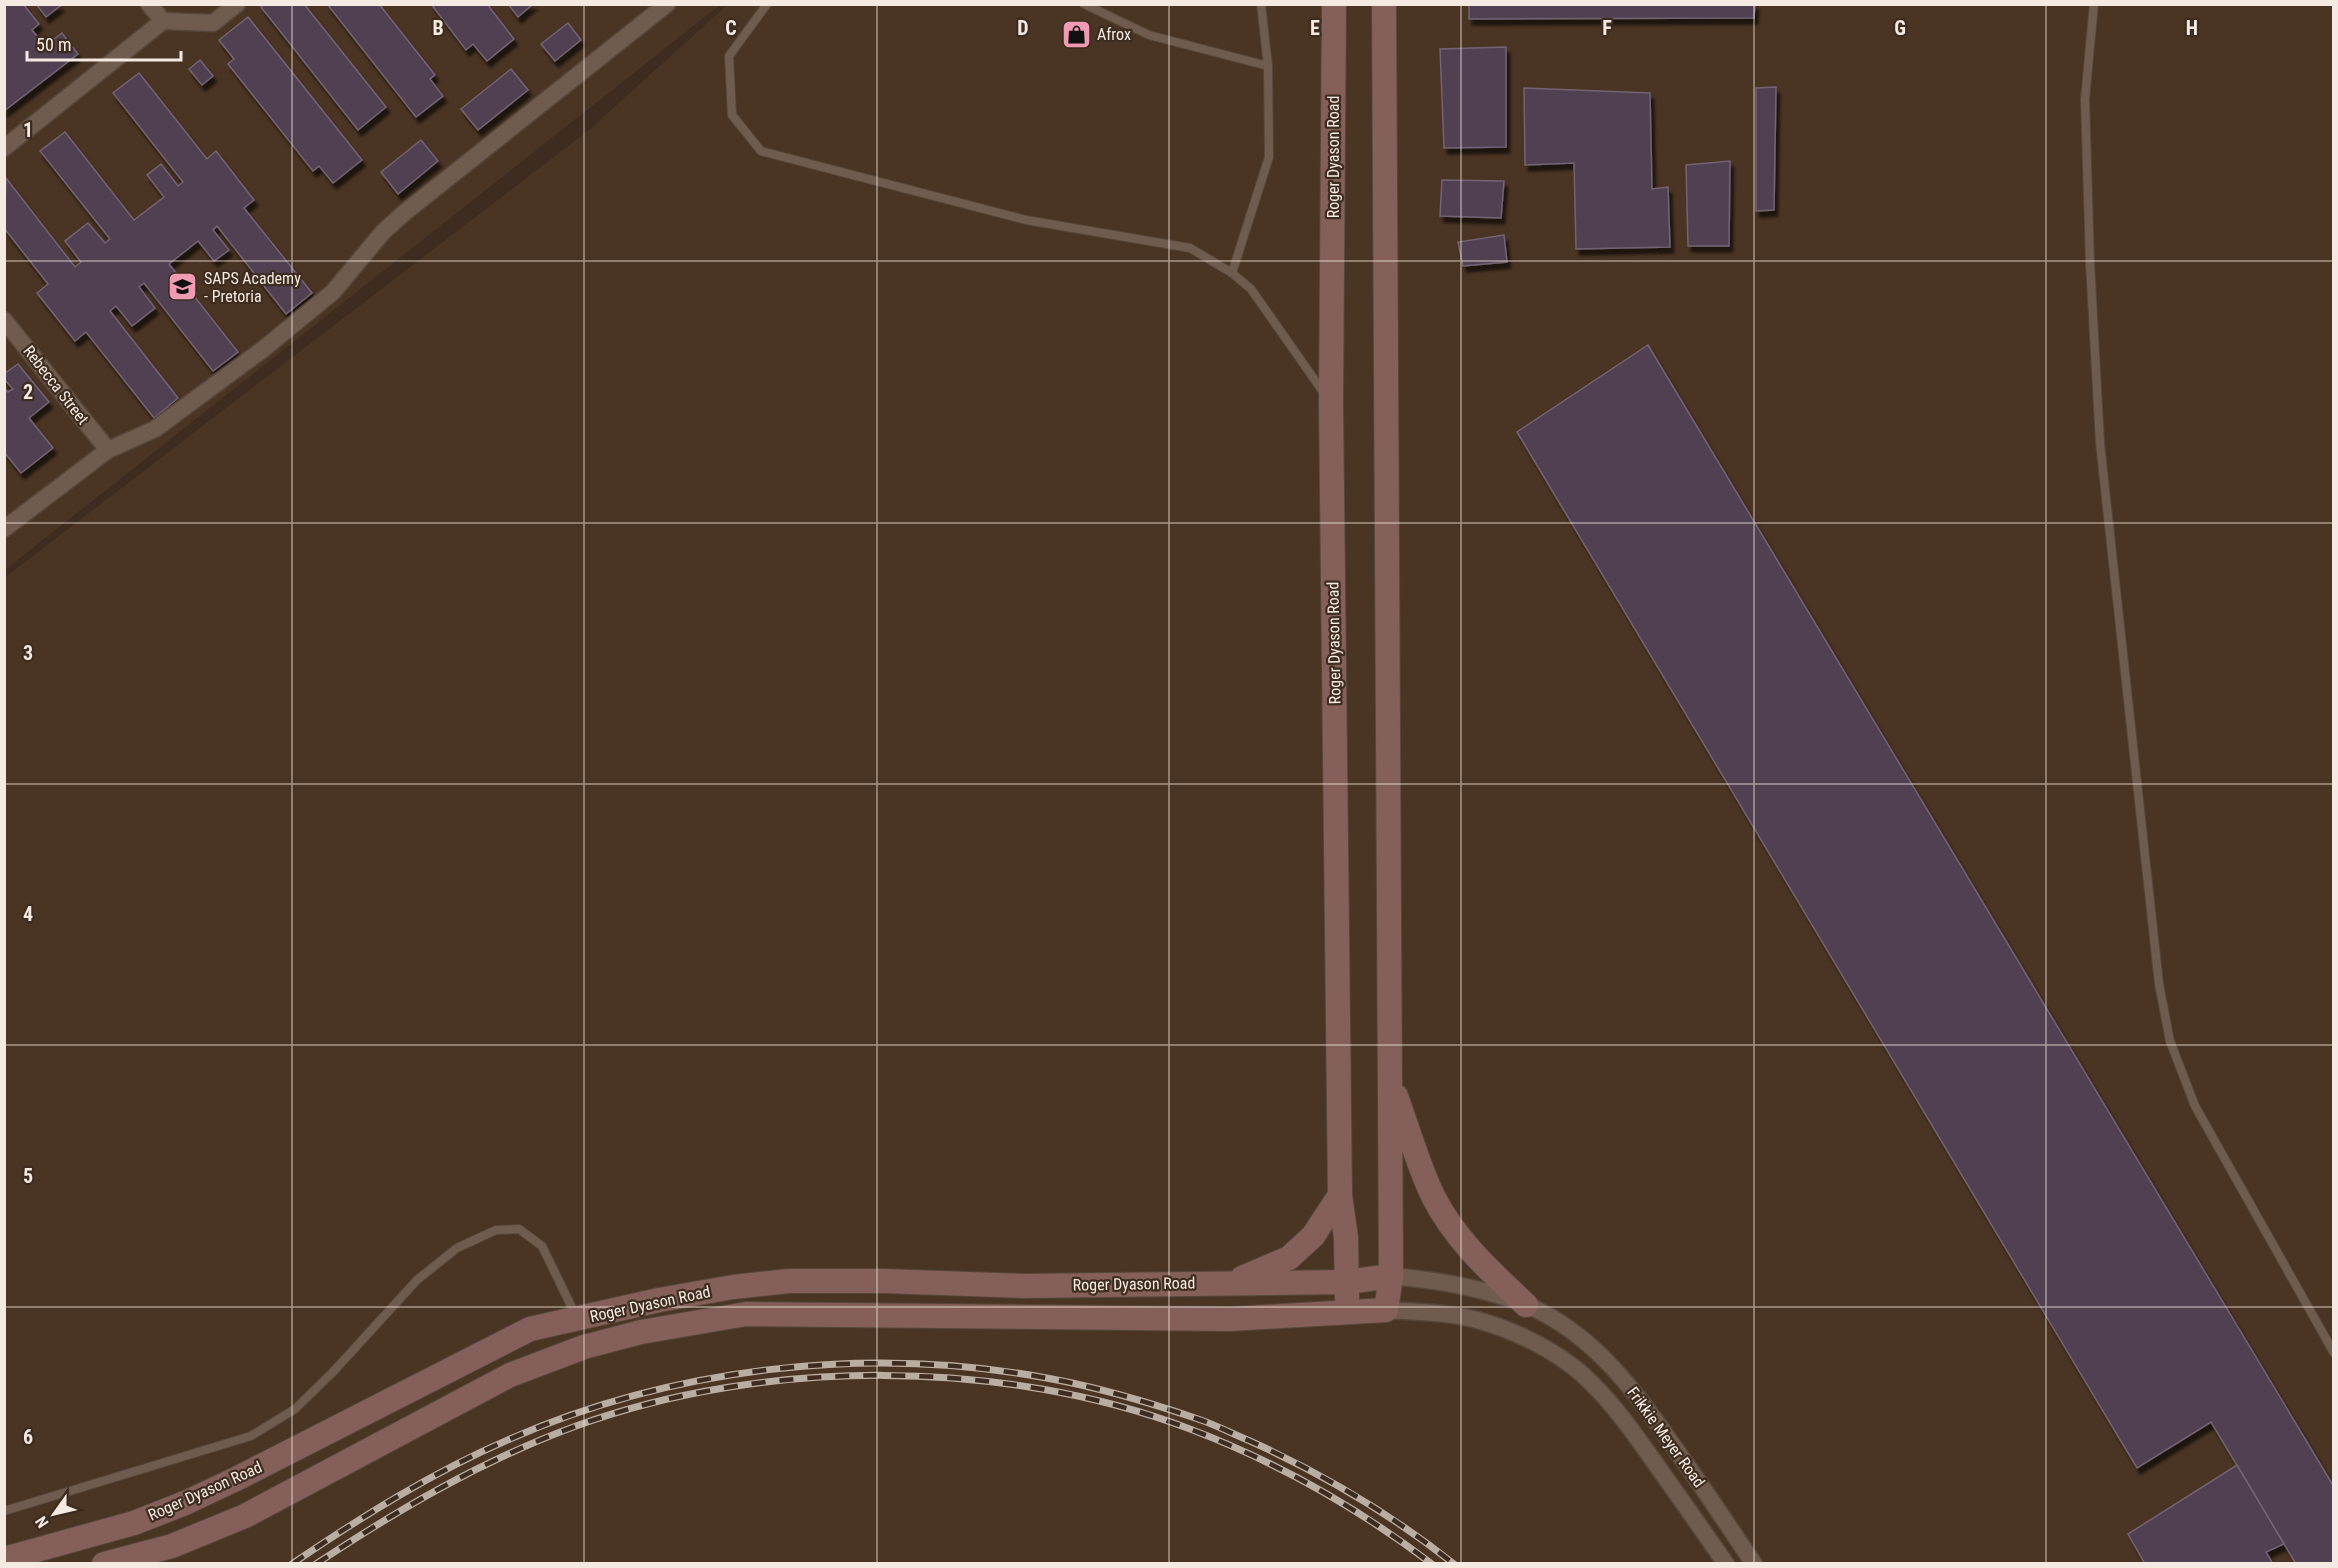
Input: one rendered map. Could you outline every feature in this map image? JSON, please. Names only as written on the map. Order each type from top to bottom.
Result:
[{"type":"main road","name":"Roger Dyason Road","points":[[1334,4],[1331,404],[1340,1195],[1346,1238],[1347,1312]]},
{"type":"main road","points":[[1384,4],[1391,1276],[1386,1310]]},
{"type":"main road","points":[[1390,1079],[1433,1195],[1447,1219],[1457,1235],[1485,1266],[1526,1305]]},
{"type":"main road","points":[[1232,1282],[1289,1258],[1313,1236],[1340,1195]]},
{"type":"main road","name":"Roger Dyason Road","points":[[4,1559],[134,1523],[185,1503],[530,1329],[659,1300],[733,1287],[789,1281],[884,1281],[1024,1286],[1347,1282],[1391,1276]]},
{"type":"main road","name":"Roger Dyason Road","points":[[104,1563],[172,1546],[245,1516],[510,1375],[584,1347],[640,1332],[746,1314],[1230,1319],[1386,1310]]},
{"type":"main road","points":[[578,1319],[584,1347]]},
{"type":"street","points":[[149,4],[163,21]]},
{"type":"street","points":[[4,148],[163,21],[213,24],[237,4]]},
{"type":"street","points":[[4,529],[108,450],[155,429],[262,350],[333,292],[383,232],[404,213],[667,4]]},
{"type":"street","name":"Rebecca Street","points":[[4,320],[108,450]]},
{"type":"street","name":"Frikkie Meyer Road","points":[[1391,1276],[1437,1280],[1473,1287],[1526,1305],[1585,1341],[1630,1385],[1754,1563]]},
{"type":"street","name":"Frikkie Meyer Road","points":[[1386,1310],[1432,1313],[1476,1320],[1533,1343],[1574,1368],[1614,1408],[1636,1435],[1726,1563]]},
{"type":"lane","points":[[767,4],[729,56],[732,115],[761,151],[1026,220],[1190,248],[1232,273],[1251,289],[1331,404]]},
{"type":"lane","points":[[1084,4],[1149,35],[1268,66]]},
{"type":"lane","points":[[1232,273],[1269,157],[1268,66],[1261,4]]},
{"type":"lane","points":[[2094,4],[2085,99],[2090,263],[2100,443],[2159,984],[2170,1041],[2195,1106],[2334,1353]]},
{"type":"lane","points":[[4,1511],[251,1436],[295,1409],[333,1372],[417,1280],[457,1248],[496,1230],[519,1229],[542,1246],[578,1319]]},
{"type":"shaded area","name":"SAPS Academy - Pretoria","points":[[5,5],[720,5],[5,570]]},
{"type":"shaded area","points":[[727,5],[2333,5],[2333,1563],[5,1563],[4,578],[589,130]]},
{"type":"building","points":[[4,4],[23,4],[39,24],[32,30],[45,46],[62,33],[78,54],[4,111]]},
{"type":"building","points":[[36,4],[59,4],[60,6],[46,17]]},
{"type":"building","points":[[264,4],[304,4],[386,107],[358,130],[261,7]]},
{"type":"building","points":[[327,4],[379,4],[435,75],[430,79],[443,96],[416,117]]},
{"type":"building","points":[[431,4],[487,4],[514,39],[487,61],[473,44],[466,50]]},
{"type":"building","points":[[508,4],[533,4],[518,17]]},
{"type":"building","points":[[1469,4],[1755,4],[1754,18],[1469,19]]},
{"type":"building","points":[[248,17],[362,160],[333,183],[319,166],[313,171],[228,64],[234,59],[219,40]]},
{"type":"building","points":[[568,23],[581,40],[555,61],[541,44]]},
{"type":"building","points":[[1506,47],[1506,147],[1444,148],[1440,49]]},
{"type":"building","points":[[200,60],[213,76],[202,85],[189,69]]},
{"type":"building","points":[[511,69],[528,90],[478,130],[461,109]]},
{"type":"building","points":[[139,73],[207,159],[216,151],[254,200],[244,208],[312,293],[286,314],[217,226],[213,230],[229,250],[214,261],[198,241],[169,264],[238,352],[213,371],[144,283],[139,287],[155,308],[132,326],[116,306],[110,311],[178,398],[154,418],[86,332],[75,341],[37,293],[48,284],[4,228],[6,178],[75,267],[81,262],[65,241],[88,223],[105,243],[110,239],[40,151],[65,132],[134,220],[164,197],[147,175],[161,164],[178,186],[183,182],[113,93]]},
{"type":"building","points":[[1776,87],[1774,210],[1756,211],[1756,88]]},
{"type":"building","points":[[1524,88],[1650,93],[1652,189],[1668,187],[1670,247],[1576,249],[1574,163],[1525,165]]},
{"type":"building","points":[[421,140],[438,161],[398,194],[381,172]]},
{"type":"building","points":[[1730,161],[1729,246],[1688,246],[1686,165]]},
{"type":"building","points":[[1442,180],[1504,181],[1501,218],[1440,216]]},
{"type":"building","points":[[1504,235],[1507,262],[1463,266],[1458,242]]},
{"type":"building","points":[[1648,345],[2334,1487],[2334,1564],[2296,1564],[2211,1422],[2137,1468],[1517,432]]},
{"type":"building","points":[[18,364],[49,402],[29,418],[53,448],[21,473],[4,452],[4,388],[8,392],[13,389],[4,379],[4,374]]},
{"type":"building","points":[[2237,1465],[2284,1544],[2266,1552],[2273,1564],[2145,1564],[2128,1534]]},
{"type":"railway","points":[[292,1564],[371,1512],[453,1466],[510,1439],[574,1414],[640,1394],[708,1379],[776,1369],[846,1364],[915,1364],[984,1369],[1052,1379],[1126,1396],[1205,1421],[1330,1481],[1406,1528],[1454,1564]]},
{"type":"railway","points":[[316,1564],[442,1487],[508,1454],[576,1426],[649,1404],[725,1388],[804,1378],[883,1375],[963,1379],[1042,1389],[1118,1406],[1190,1429],[1254,1456],[1316,1488],[1346,1505],[1432,1564]]},
{"type":"place","name":"Afrox","points":[[1076,34]]},
{"type":"place","name":"SAPS Academy - Pretoria","points":[[183,287]]}]
